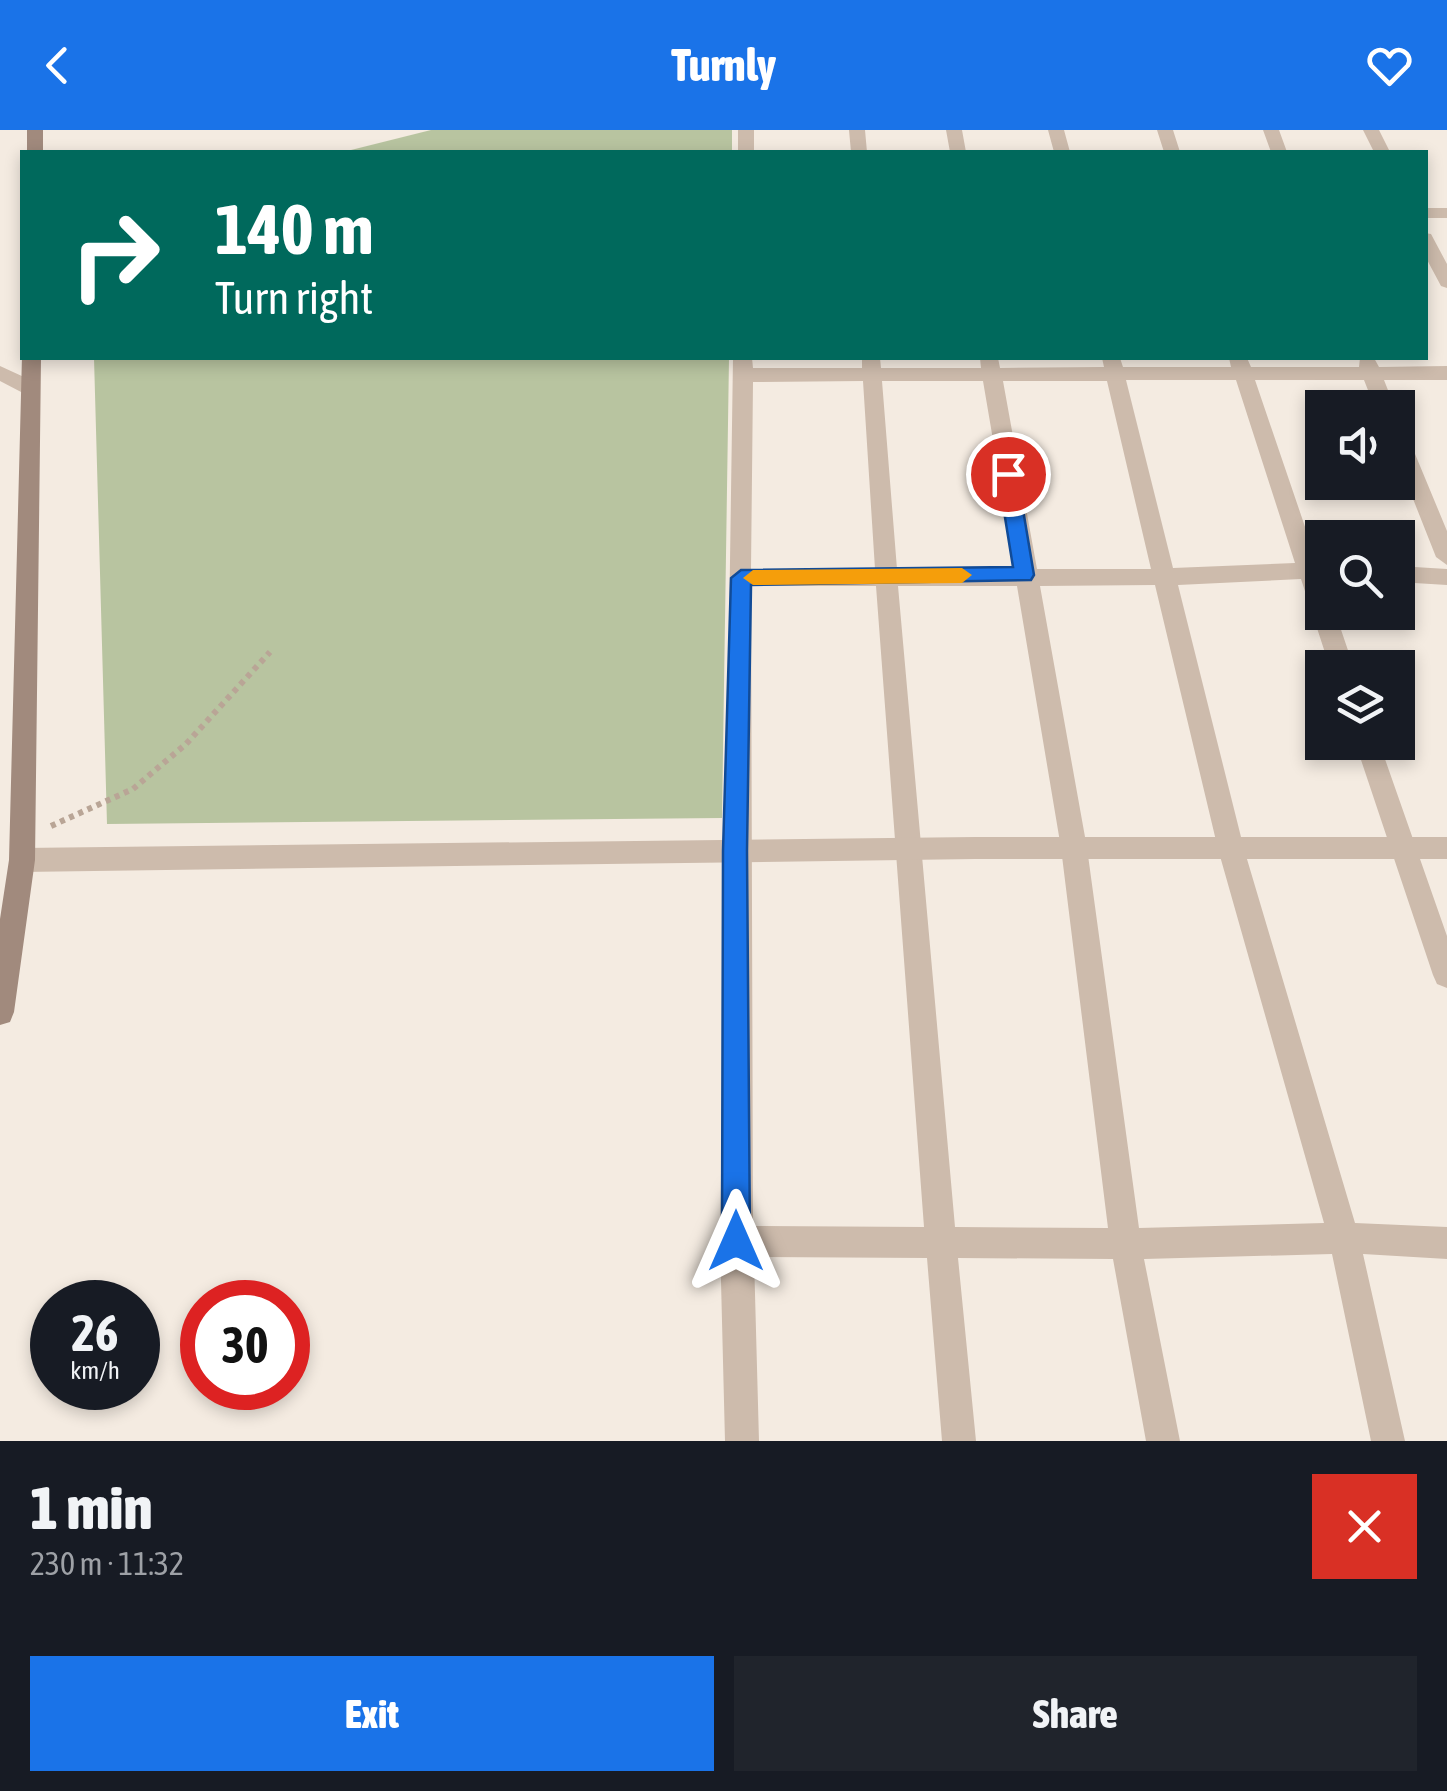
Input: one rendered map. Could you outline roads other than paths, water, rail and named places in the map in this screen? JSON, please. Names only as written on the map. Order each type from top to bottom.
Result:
[{"type":"main road","points":[[0,1012],[21,850],[31,360]]},
{"type":"street","points":[[1428,244],[1447,282]]},
{"type":"street","points":[[1240,364],[1305,540]]},
{"type":"street","points":[[871,365],[906,849],[959,1441]]},
{"type":"street","points":[[1368,365],[1378,390]]},
{"type":"street","points":[[742,1441],[736,1241],[735,851],[743,366],[1368,365],[1447,373]]},
{"type":"street","points":[[990,366],[1074,848],[1126,1244],[1162,1441]]},
{"type":"street","points":[[1114,366],[1231,849],[1344,1238],[1388,1441]]},
{"type":"street","points":[[0,373],[30,388]]},
{"type":"street","points":[[1415,479],[1447,557]]},
{"type":"street","points":[[741,578],[1165,578],[1305,571]]},
{"type":"street","points":[[1415,575],[1447,577]]},
{"type":"street","points":[[1373,760],[1447,975]]},
{"type":"street","points":[[21,850],[1447,848]]},
{"type":"street","points":[[736,1241],[1126,1244],[1344,1238],[1447,1243]]}]
